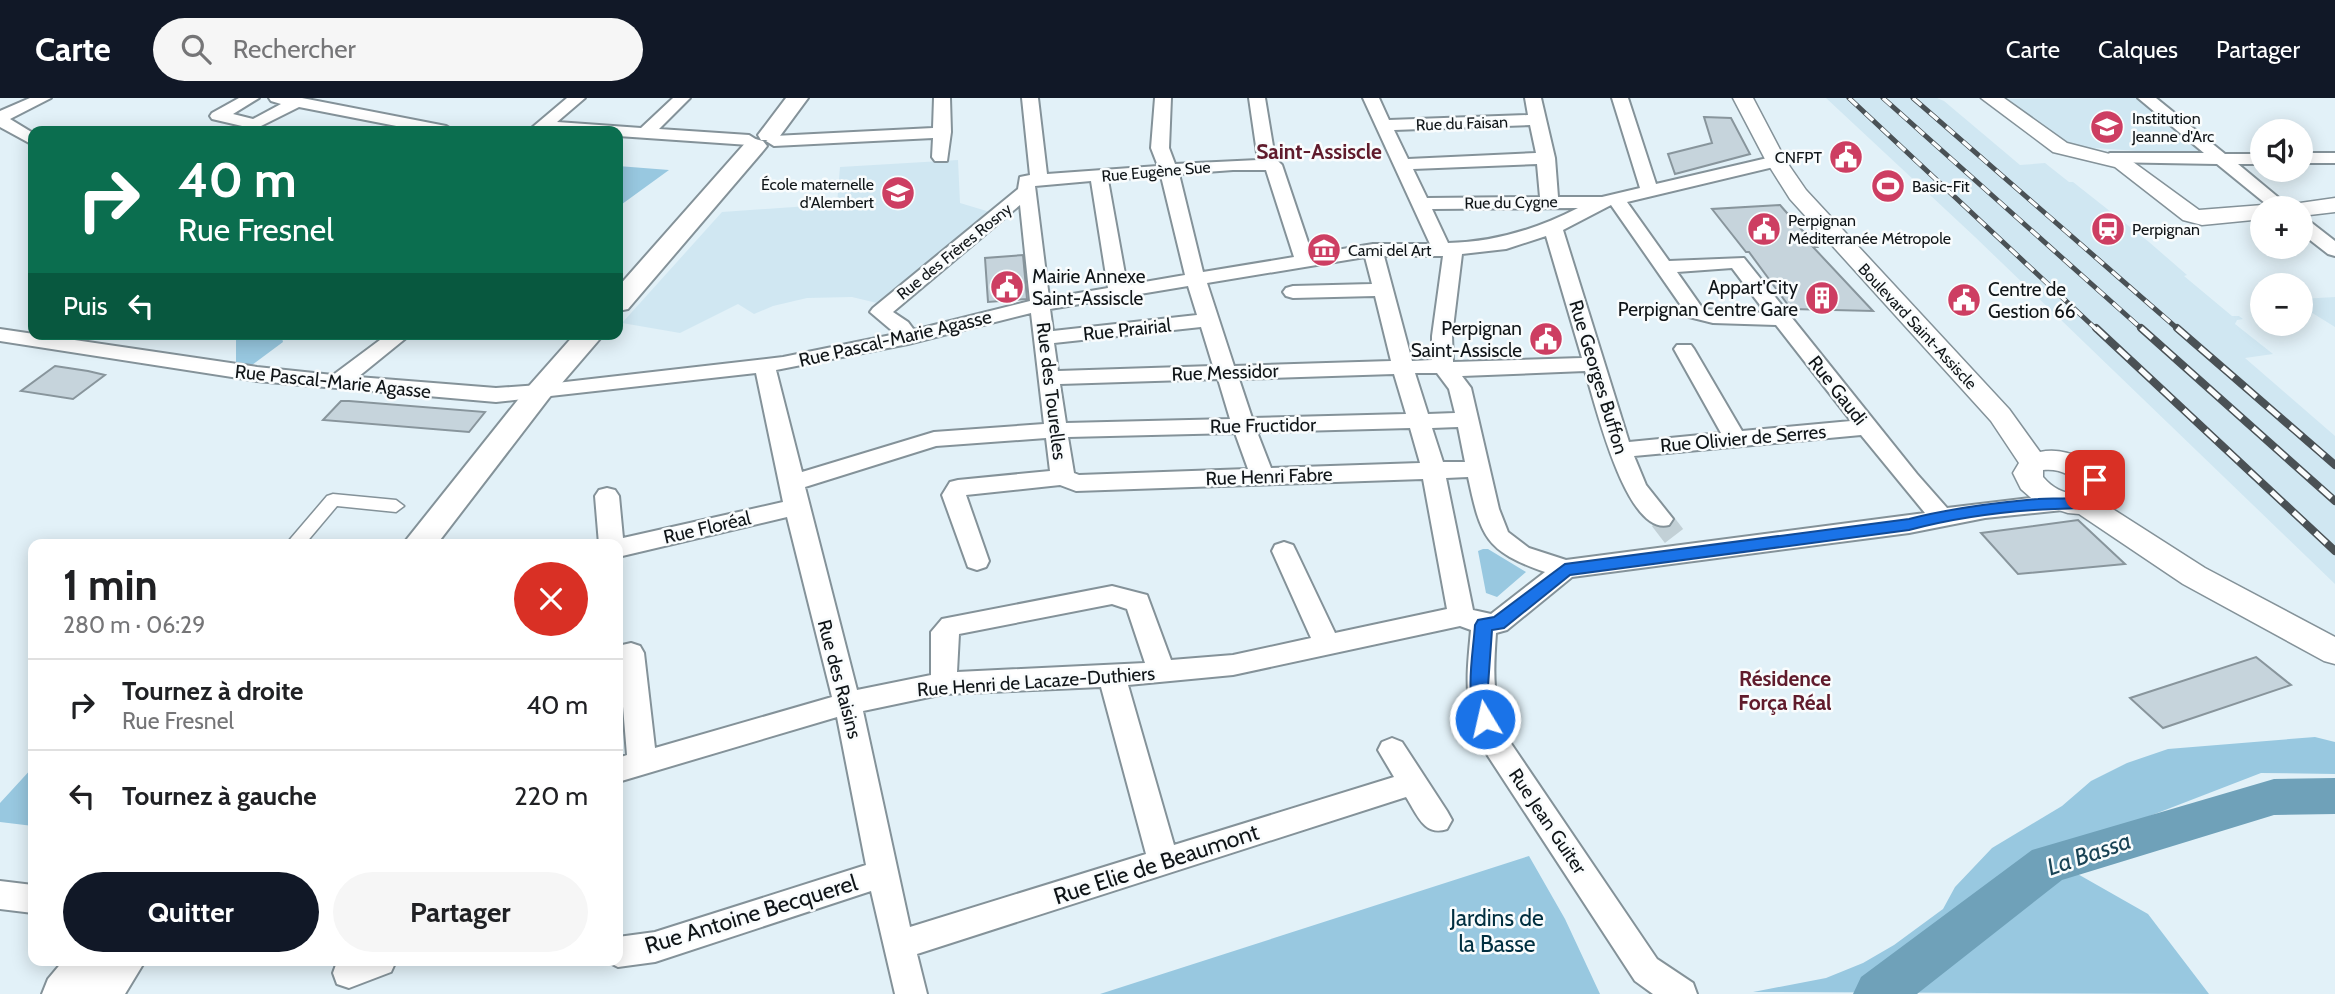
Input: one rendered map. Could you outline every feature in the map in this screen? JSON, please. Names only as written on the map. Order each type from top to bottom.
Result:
[{"type":"main road","points":[[623,297],[697,213],[720,197],[794,102]]},
{"type":"main road","points":[[423,539],[539,393],[585,340]]},
{"type":"main road","points":[[64,994],[86,966]]},
{"type":"main road","points":[[98,994],[119,966]]},
{"type":"street","points":[[0,119],[43,98]]},
{"type":"street","points":[[251,98],[218,117],[255,124],[297,102]]},
{"type":"street","points":[[277,98],[420,126]]},
{"type":"street","points":[[552,126],[577,98]]},
{"type":"street","points":[[646,132],[682,98]]},
{"type":"street","points":[[941,157],[942,98]]},
{"type":"street","name":"Rue des Tourelles","points":[[1030,98],[1034,156],[1032,186],[1041,305],[1048,378],[1063,477]]},
{"type":"street","points":[[1163,98],[1160,148],[1169,171],[1195,277],[1242,425],[1263,477]]},
{"type":"street","points":[[1257,98],[1266,160],[1273,165],[1305,260]]},
{"type":"street","points":[[1371,98],[1419,204],[1447,249],[1443,366],[1460,388],[1476,469],[1498,537],[1520,554],[1565,569],[1675,536],[1909,525],[1941,516],[2083,500],[2100,487],[2088,473],[2039,468]]},
{"type":"street","points":[[1533,98],[1545,158],[1549,200]]},
{"type":"street","points":[[1620,98],[1650,192]]},
{"type":"street","name":"Boulevard Saint-Assiscle","points":[[1744,98],[1776,161],[1798,194],[2000,415],[2039,468]]},
{"type":"street","points":[[1991,98],[2060,148],[2110,158],[2250,159]]},
{"type":"street","points":[[2146,98],[2268,196]]},
{"type":"street","points":[[0,119],[28,137]]},
{"type":"street","name":"Rue du Faisan","points":[[1385,125],[1538,120]]},
{"type":"street","points":[[623,132],[762,140],[943,132]]},
{"type":"street","points":[[1401,164],[1545,158]]},
{"type":"street","points":[[2110,158],[2122,163],[2191,215],[2202,218],[2250,213]]},
{"type":"street","points":[[2313,158],[2335,158]]},
{"type":"street","name":"Rue Pascal-Marie Agasse","points":[[31,340],[217,370],[496,395],[539,393],[765,366],[908,338],[967,321],[1041,305],[1195,277],[1373,250],[1447,249],[1506,243],[1553,228],[1609,201],[1776,161]]},
{"type":"street","name":"Rue Eugène Sue","points":[[1032,186],[1233,165],[1273,165]]},
{"type":"street","points":[[1099,177],[1118,291]]},
{"type":"street","name":"Rue des Frères Rosny","points":[[908,338],[901,326],[880,312],[1032,186]]},
{"type":"street","points":[[1609,201],[1663,267],[1692,309],[1702,315],[1781,319]]},
{"type":"street","name":"Rue du Cygne","points":[[1419,204],[1609,201]]},
{"type":"street","points":[[2313,208],[2335,205]]},
{"type":"street","name":"Rue Georges Buffon","points":[[1553,228],[1620,450],[1636,488],[1675,536]]},
{"type":"street","points":[[2313,233],[2335,250]]},
{"type":"street","name":"Rue Jean Guiter","points":[[1373,250],[1472,621],[1485,719],[1499,748],[1646,971],[1681,994]]},
{"type":"street","name":"Rue Gaudi","points":[[1663,267],[1737,262],[1866,427],[1941,516]]},
{"type":"street","points":[[1293,292],[1382,290]]},
{"type":"street","name":"Rue Prairial","points":[[1044,338],[1209,320]]},
{"type":"street","name":"Rue Pascal-Marie Agasse","points":[[0,335],[28,340]]},
{"type":"street","points":[[337,382],[393,340]]},
{"type":"street","points":[[1684,349],[1735,439]]},
{"type":"street","name":"Rue Messidor","points":[[1048,378],[1443,366],[1461,370],[1594,364]]},
{"type":"street","name":"Rue des Raisins","points":[[765,366],[845,704],[859,750],[883,873],[911,994]]},
{"type":"street","name":"Rue Fructidor","points":[[795,495],[934,439],[1057,430],[1468,419]]},
{"type":"street","name":"Rue Olivier de Serres","points":[[1620,450],[1866,427]]},
{"type":"street","points":[[2039,468],[2042,492],[2083,500],[2146,528],[2204,564],[2335,633]]},
{"type":"street","points":[[1999,508],[2019,493],[2039,468]]},
{"type":"street","name":"Rue Henri Fabre","points":[[977,561],[954,495],[958,488],[1063,477],[1076,482],[1476,469]]},
{"type":"street","name":"Rue Floréal","points":[[623,547],[795,495]]},
{"type":"street","points":[[607,496],[611,539]]},
{"type":"street","points":[[299,539],[334,500],[396,506]]},
{"type":"street","points":[[2083,500],[2194,576],[2335,652]]},
{"type":"street","points":[[1284,551],[1327,645]]},
{"type":"street","name":"Rue Henri de Lacaze-Duthiers","points":[[630,766],[845,704],[944,683],[1112,676],[1233,665],[1327,645],[1472,621],[1498,623],[1565,569]]},
{"type":"street","points":[[944,683],[944,632],[951,626],[1112,595],[1138,602],[1162,672]]},
{"type":"street","points":[[623,655],[631,653],[630,766]]},
{"type":"street","points":[[1112,676],[1164,862]]},
{"type":"street","points":[[1392,750],[1437,820]]},
{"type":"street","name":"Rue Elie de Beaumont","points":[[901,945],[1412,783]]},
{"type":"street","name":"Rue Antoine Becquerel","points":[[623,951],[655,947],[883,873]]},
{"type":"street","points":[[0,895],[28,898]]},
{"type":"street","points":[[349,972],[366,966]]},
{"type":"shaded area","points":[[1826,98],[1937,98],[1944,101],[2020,165],[2045,163],[2069,182],[2073,182],[2149,242],[2232,316],[2243,319],[2237,320],[2235,324],[2273,354],[2245,358],[2335,436],[2335,584],[1975,237]]},
{"type":"shaded area","name":"Institution Jeanne d'Arc","points":[[2138,98],[2209,156],[2066,146],[2004,99]]},
{"type":"shaded area","points":[[958,160],[960,203],[990,212],[877,303],[852,297],[807,298],[773,306],[754,314],[738,304],[680,333],[623,323],[722,212],[837,204],[840,167]]},
{"type":"shaded area","points":[[2335,297],[2335,327],[2313,313],[2313,298]]},
{"type":"green space","points":[[623,166],[669,170],[623,203]]},
{"type":"green space","points":[[236,340],[282,340],[252,365],[236,364]]},
{"type":"green space","points":[[1488,549],[1526,572],[1497,597],[1486,593],[1478,551]]},
{"type":"green space","points":[[2315,737],[2335,742],[2335,774],[2261,773],[2046,856],[2148,914],[2209,994],[1753,992],[1826,978],[1863,963],[1894,945],[1943,909],[1955,887],[1992,848],[2062,806],[2091,781],[2127,763],[2168,749]]},
{"type":"green space","points":[[28,772],[28,825],[0,822],[0,803]]},
{"type":"green space","name":"Jardins de la Basse","points":[[1529,856],[1565,919],[1600,994],[1100,994]]},
{"type":"building","points":[[1704,117],[1731,118],[1750,154],[1675,174],[1668,154],[1712,143]]},
{"type":"building","points":[[1780,205],[1817,247],[1813,247],[1873,311],[1791,309],[1749,252],[1746,252],[1712,209]]},
{"type":"building","name":"Mairie Annexe Saint-Assiscle","points":[[1023,255],[1027,299],[988,302],[985,258]]},
{"type":"building","points":[[55,366],[105,375],[73,399],[21,391]]},
{"type":"building","points":[[341,401],[485,412],[469,432],[323,420]]},
{"type":"building","points":[[2078,520],[2125,564],[2018,574],[1981,533]]},
{"type":"building","points":[[2256,657],[2291,685],[2163,728],[2130,698]]},
{"type":"waterway","name":"La Bassa","points":[[1878,994],[2048,864],[2274,797],[2335,796]]},
{"type":"tunnel","points":[[1661,519],[1674,536]]},
{"type":"railway","points":[[1849,98],[2097,330]]},
{"type":"railway","points":[[1883,98],[2143,330]]},
{"type":"railway","points":[[1913,98],[2179,330]]},
{"type":"railway","points":[[2096,328],[2335,551]]},
{"type":"railway","points":[[2141,328],[2335,501]]},
{"type":"railway","points":[[2177,328],[2335,465]]},
{"type":"place","name":"Institution Jeanne d'Arc","points":[[2107,127]]},
{"type":"place","name":"CNFPT","points":[[1846,157]]},
{"type":"place","name":"Basic-Fit","points":[[1888,186]]},
{"type":"place","name":"École maternelle d'Alembert","points":[[898,193]]},
{"type":"place","name":"Perpignan Méditerranée Métropole","points":[[1764,229]]},
{"type":"place","name":"Perpignan","points":[[2108,229]]},
{"type":"place","name":"Cami del Art","points":[[1324,250]]},
{"type":"place","name":"Mairie Annexe Saint-Assiscle","points":[[1007,287]]},
{"type":"place","name":"Appart'City Perpignan Centre Gare","points":[[1822,298]]},
{"type":"place","name":"Centre de Gestion 66","points":[[1964,300]]},
{"type":"place","name":"Perpignan Saint-Assiscle","points":[[1546,339]]},
{"type":"district","name":"Saint-Assiscle","points":[[1319,152]]},
{"type":"district","name":"Résidence Força Réal","points":[[1785,691]]},
{"type":"route","points":[[1485,719],[1479,686],[1483,625],[1498,623],[1565,569],[1909,525],[1941,516],[1999,508],[2063,502],[2085,504],[2098,499],[2101,494],[2095,480]]}]
